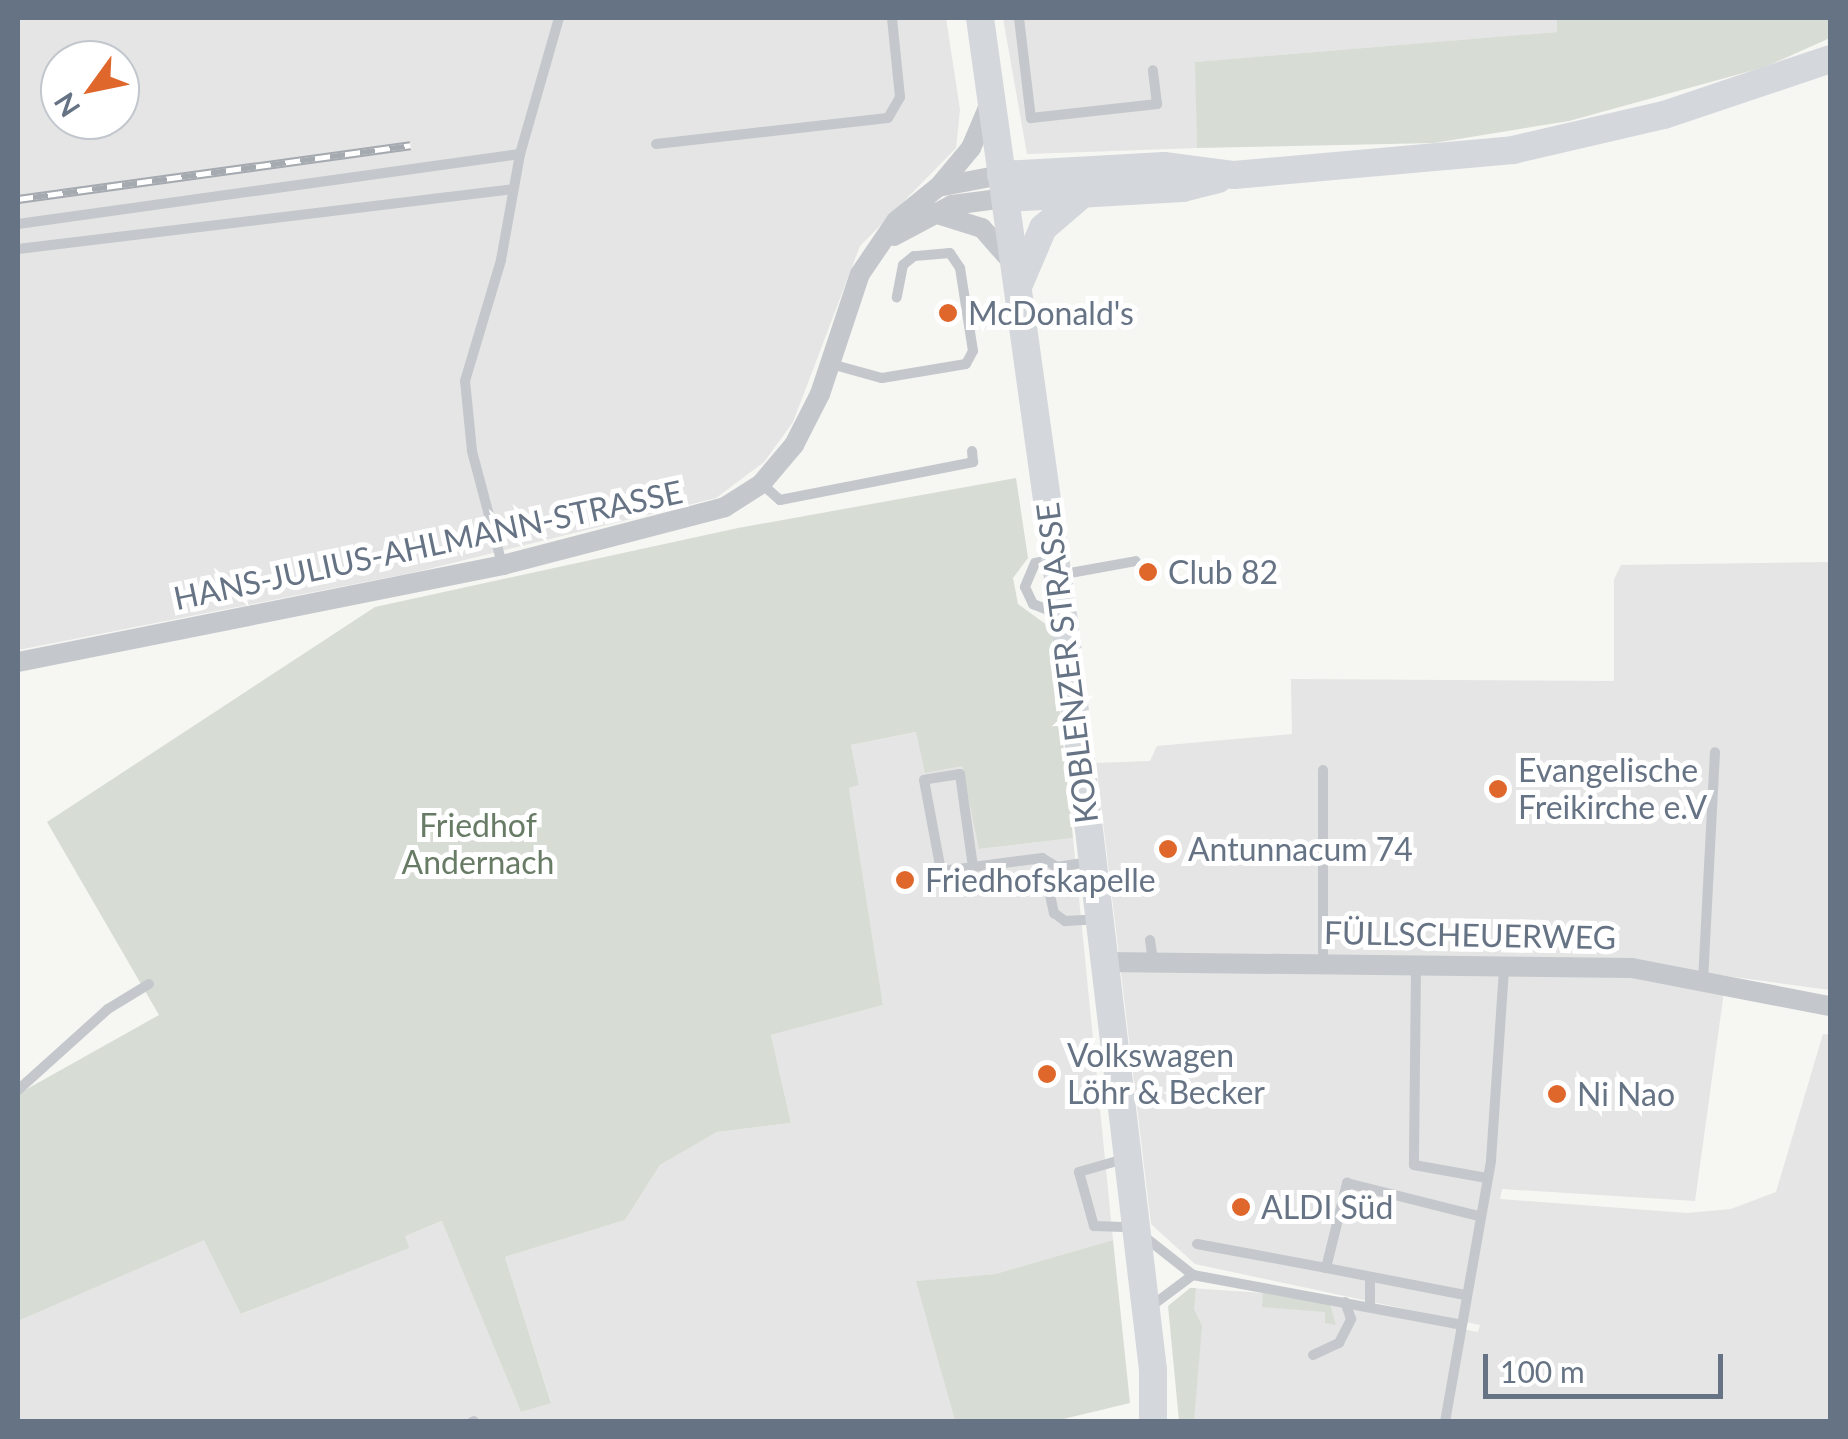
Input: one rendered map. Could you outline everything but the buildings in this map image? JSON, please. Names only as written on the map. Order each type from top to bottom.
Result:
[{"type":"street","name":"KOBLENZER STRASSE","points":[[980,18],[1063,614],[1132,1227],[1153,1370],[1169,1422]]},
{"type":"street","points":[[1003,186],[1079,196],[1183,188],[1234,174],[1513,150],[1664,115],[1830,60]]},
{"type":"street","name":"HANS-JULIUS-AHLMANN-STRASSE","points":[[18,662],[502,565],[691,520],[761,484],[794,446],[831,364],[855,286],[876,248],[905,210],[938,187],[971,148],[991,101]]},
{"type":"street","points":[[876,248],[932,213],[1003,186],[1164,166],[1234,174]]},
{"type":"street","name":"HANS-JULIUS-AHLMANN-STRASSE","points":[[938,187],[1003,186]]},
{"type":"street","points":[[932,213],[982,228],[1016,278],[1043,228],[1079,196]]},
{"type":"street","name":"FÜLLSCHEUERWEG","points":[[1105,962],[1151,951],[1416,966],[1632,968],[1830,1006]]},
{"type":"street","name":"KOBLENZER STRASSE","points":[[1153,1370],[1153,1422]]},
{"type":"lane","points":[[502,565],[480,488],[464,382],[501,260],[520,154],[559,18]]},
{"type":"lane","points":[[656,144],[888,118],[900,97],[892,18]]},
{"type":"lane","points":[[1019,18],[1031,118],[1157,104],[1153,70]]},
{"type":"lane","points":[[18,224],[520,154]]},
{"type":"lane","points":[[18,250],[512,188]]},
{"type":"lane","points":[[831,364],[882,378],[922,375],[966,364],[973,351],[960,268],[950,253],[914,256],[902,265],[898,298]]},
{"type":"lane","points":[[761,484],[780,500],[972,462],[972,451]]},
{"type":"lane","points":[[1057,567],[1136,561]]},
{"type":"lane","points":[[1703,983],[1716,752]]},
{"type":"lane","points":[[1323,770],[1323,962]]},
{"type":"lane","points":[[973,867],[960,774],[924,780],[941,871],[973,867],[1042,858],[1057,867],[1092,862]]},
{"type":"lane","points":[[1057,867],[1049,890],[1054,913],[1065,921],[1099,919]]},
{"type":"lane","points":[[1416,966],[1414,1165],[1487,1178]]},
{"type":"lane","points":[[1445,1422],[1458,1324],[1487,1178],[1504,966]]},
{"type":"lane","points":[[18,1090],[118,1002],[148,984]]},
{"type":"lane","points":[[1124,1159],[1080,1172],[1094,1226],[1132,1227],[1193,1275],[1458,1324]]},
{"type":"lane","points":[[1326,1268],[1347,1183],[1478,1216]]},
{"type":"lane","points":[[1197,1244],[1464,1295]]},
{"type":"lane","points":[[1144,1312],[1193,1275]]},
{"type":"lane","points":[[1370,1277],[1370,1306]]},
{"type":"lane","points":[[1314,1356],[1339,1342],[1351,1319],[1345,1302]]},
{"type":"shaded area","points":[[18,18],[946,18],[960,110],[956,148],[860,246],[793,422],[764,462],[716,498],[416,572],[18,650]]},
{"type":"shaded area","points":[[1003,18],[1557,18],[1558,32],[1196,62],[1197,148],[1027,154]]},
{"type":"shaded area","points":[[1830,562],[1830,990],[1645,965],[1725,984],[1695,1201],[1502,1189],[1500,1199],[1687,1213],[1731,1209],[1776,1192],[1823,1034],[1830,1035],[1830,1421],[1179,1421],[1190,1288],[1263,1293],[1478,1332],[1480,1325],[1195,1264],[1151,1224],[1096,763],[1150,761],[1157,746],[1292,734],[1291,679],[1614,681],[1614,579],[1621,565]]},
{"type":"shaded area","points":[[917,732],[962,766],[980,849],[1073,838],[1113,1240],[995,1274],[917,1281],[955,1421],[18,1421],[18,1321],[204,1239],[242,1314],[408,1247],[404,1236],[443,1221],[521,1412],[551,1402],[505,1257],[625,1220],[660,1165],[717,1132],[791,1123],[771,1035],[883,1005],[849,788],[859,785],[851,745]]},
{"type":"green space","points":[[1557,18],[1830,18],[1830,38],[1765,67],[1569,121],[1434,143],[1197,148],[1195,62],[1557,32]]},
{"type":"green space","name":"Friedhof Andernach","points":[[1016,478],[1028,558],[1013,578],[1018,604],[1051,628],[1073,838],[979,849],[962,766],[925,773],[916,732],[851,745],[859,785],[849,788],[883,1005],[771,1035],[791,1123],[717,1132],[660,1165],[625,1220],[505,1257],[551,1403],[521,1412],[442,1221],[405,1236],[409,1248],[241,1314],[204,1240],[18,1321],[18,1094],[159,1015],[47,822],[375,607],[738,528]]},
{"type":"green space","points":[[1113,1240],[1130,1403],[1055,1421],[955,1421],[916,1281],[995,1274]]},
{"type":"green space","points":[[1190,1288],[1196,1288],[1194,1309],[1202,1326],[1194,1421],[1179,1421],[1168,1306]]},
{"type":"green space","points":[[1263,1293],[1330,1304],[1336,1325],[1325,1323],[1325,1312],[1262,1307]]},
{"type":"railway","points":[[18,199],[410,145]]},
{"type":"place","name":"McDonald's","points":[[948,313]]},
{"type":"place","name":"Club 82","points":[[1148,572]]},
{"type":"place","name":"Evangelische Freikirche e.V","points":[[1498,789]]},
{"type":"place","name":"Antunnacum 74","points":[[1168,849]]},
{"type":"place","name":"Friedhofskapelle","points":[[905,880]]},
{"type":"place","name":"Volkswagen Löhr & Becker","points":[[1047,1074]]},
{"type":"place","name":"Ni Nao","points":[[1557,1094]]},
{"type":"place","name":"ALDI Süd","points":[[1241,1207]]}]
